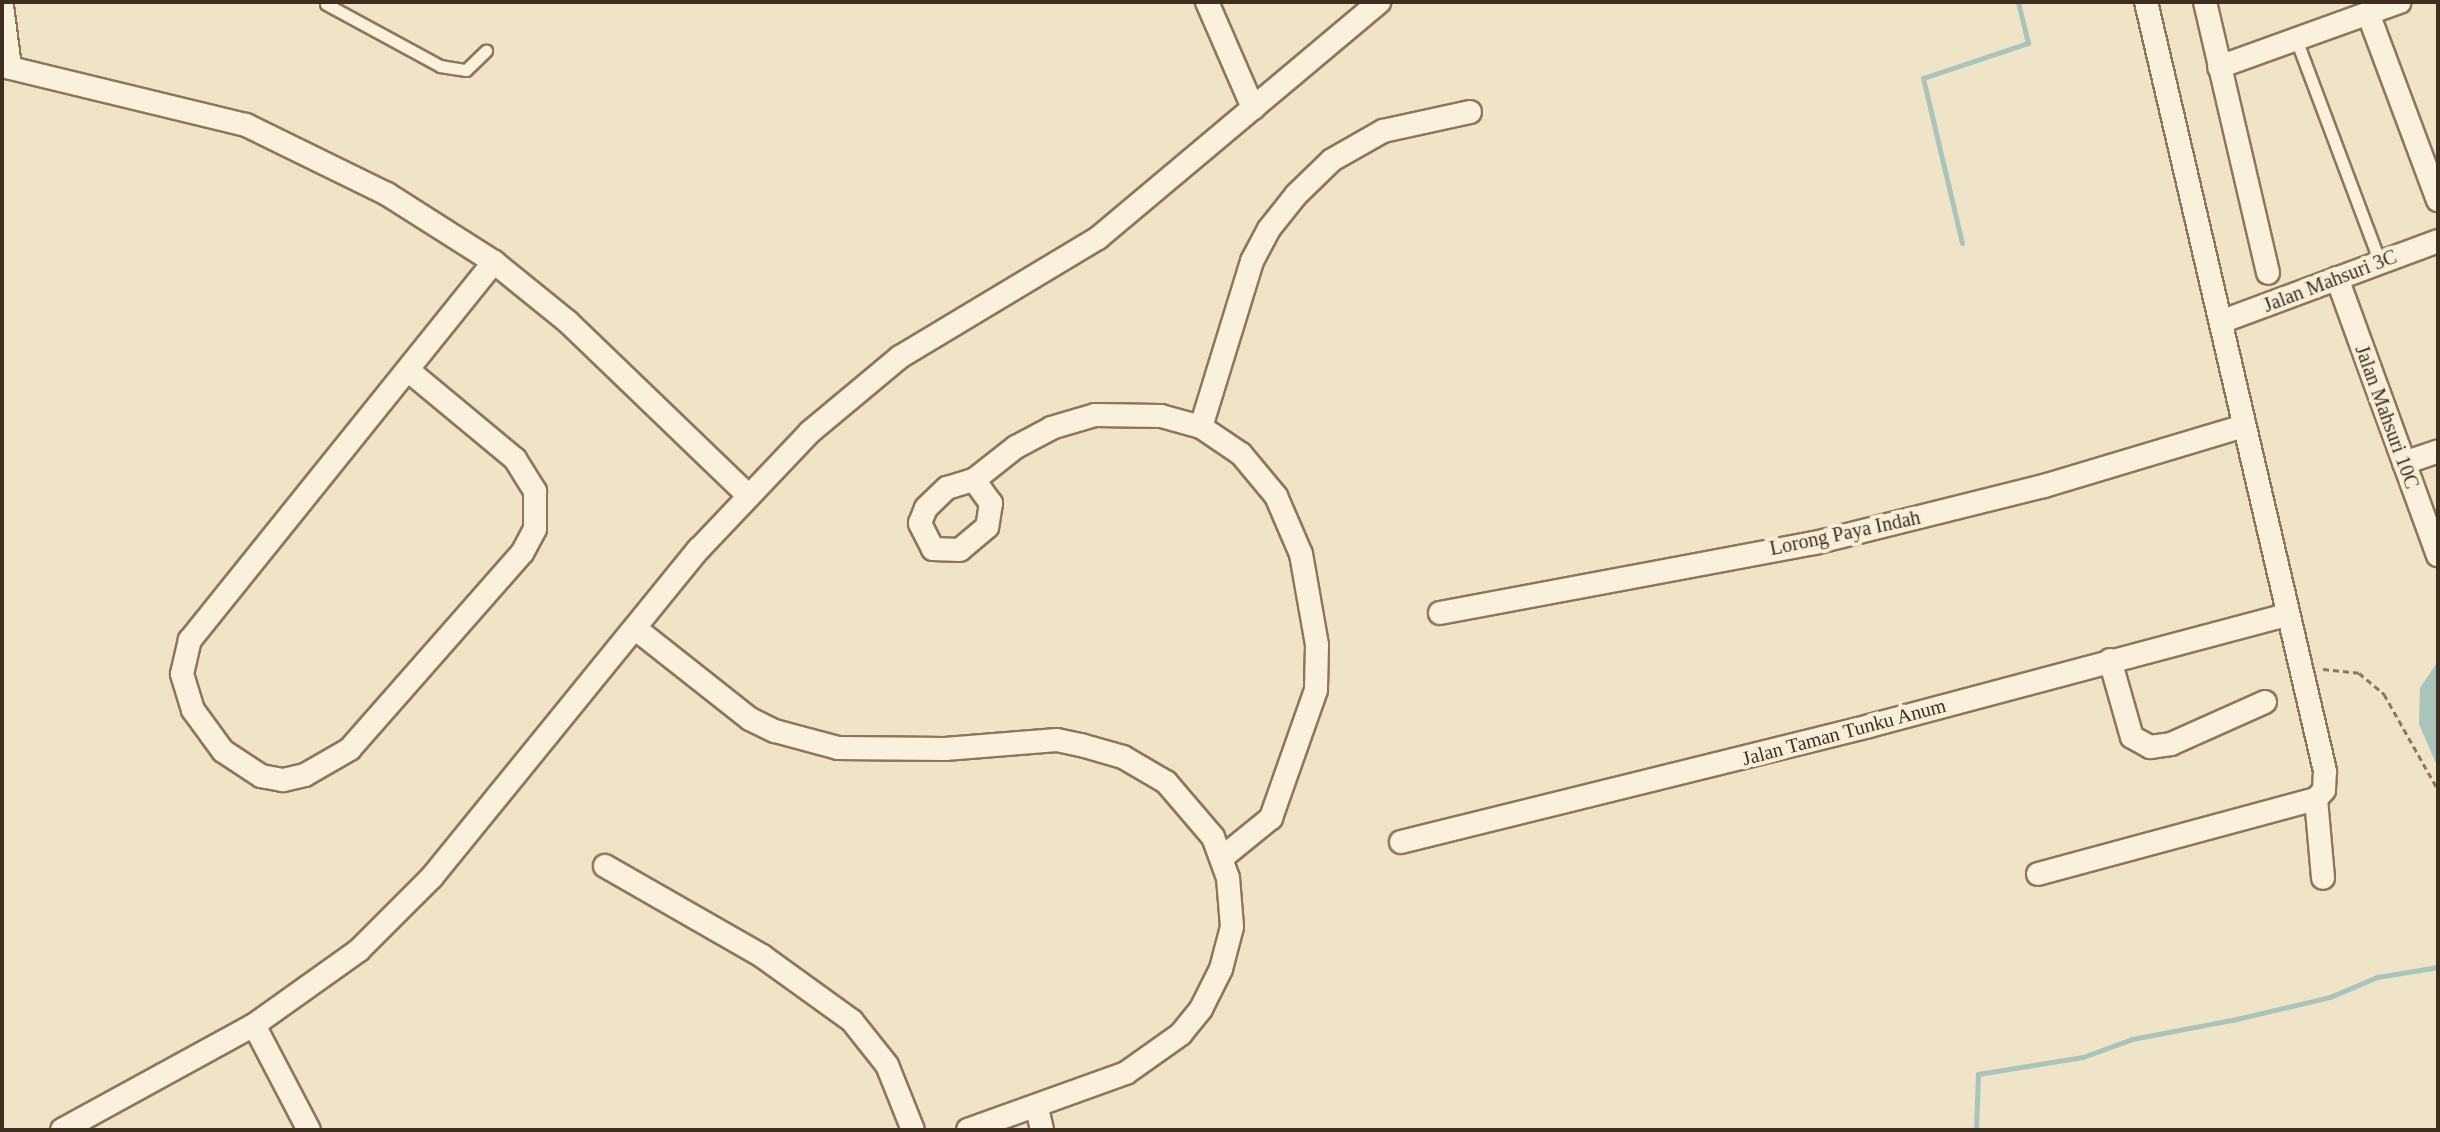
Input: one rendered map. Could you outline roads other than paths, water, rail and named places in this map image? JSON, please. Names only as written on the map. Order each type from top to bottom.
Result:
[{"type":"street","points":[[1207,2],[1253,108]]},
{"type":"street","points":[[62,1130],[254,1025],[383,929],[432,877],[747,494],[882,370],[1098,238],[1379,2]]},
{"type":"street","points":[[2038,874],[2316,799],[2324,790],[2325,771],[2286,615],[2223,321],[2146,2]]},
{"type":"street","points":[[2205,2],[2268,273]]},
{"type":"street","points":[[2219,67],[2400,2]]},
{"type":"street","points":[[2,6],[6,67],[264,131],[387,194],[494,262],[602,352],[747,494]]},
{"type":"street","points":[[2368,13],[2438,200]]},
{"type":"street","points":[[1201,427],[1252,261],[1288,205],[1314,175],[1362,141],[1383,131],[1470,112]]},
{"type":"street","name":"Jalan Mahsuri 3C","points":[[2223,321],[2438,241]]},
{"type":"street","points":[[409,371],[515,459],[535,491],[535,529],[522,553],[350,749],[322,769],[293,779],[261,776],[223,751],[203,727],[185,689],[182,660],[207,615],[409,371],[494,262]]},
{"type":"street","name":"Jalan Mahsuri 10C","points":[[2337,278],[2438,555]]},
{"type":"street","points":[[974,480],[1023,442],[1079,418],[1139,414],[1201,427],[1259,471],[1287,515],[1301,554],[1318,659],[1314,702],[1275,812],[1223,857]]},
{"type":"street","name":"Lorong Paya Indah","points":[[1440,613],[1815,543],[2044,486],[2244,426]]},
{"type":"street","points":[[2404,463],[2438,451]]},
{"type":"street","name":"Jalan Taman Tunku Anum","points":[[1401,842],[1854,730],[2286,615]]},
{"type":"street","points":[[636,629],[750,719],[820,744],[917,750],[1057,740],[1123,757],[1182,798],[1223,857],[1232,927],[1221,969],[1201,1009],[1146,1063],[1037,1108],[968,1130]]},
{"type":"street","points":[[2110,660],[2132,737],[2150,747],[2171,744],[2265,702]]},
{"type":"street","points":[[2316,799],[2323,878]]},
{"type":"street","points":[[605,866],[762,956],[852,1021],[887,1065],[913,1130]]},
{"type":"street","points":[[254,1025],[309,1130]]},
{"type":"street","points":[[1037,1108],[1042,1130]]},
{"type":"lane","points":[[326,4],[440,66],[466,70],[486,51]]},
{"type":"lane","points":[[2296,39],[2380,262]]},
{"type":"water","points":[[2438,661],[2438,768],[2419,724],[2420,688]]},
{"type":"waterway","points":[[1962,243],[1923,78],[2028,43],[2018,2]]},
{"type":"waterway","points":[[1976,1130],[1978,1074],[2083,1057],[2132,1039],[2330,997],[2377,977],[2438,967]]}]
